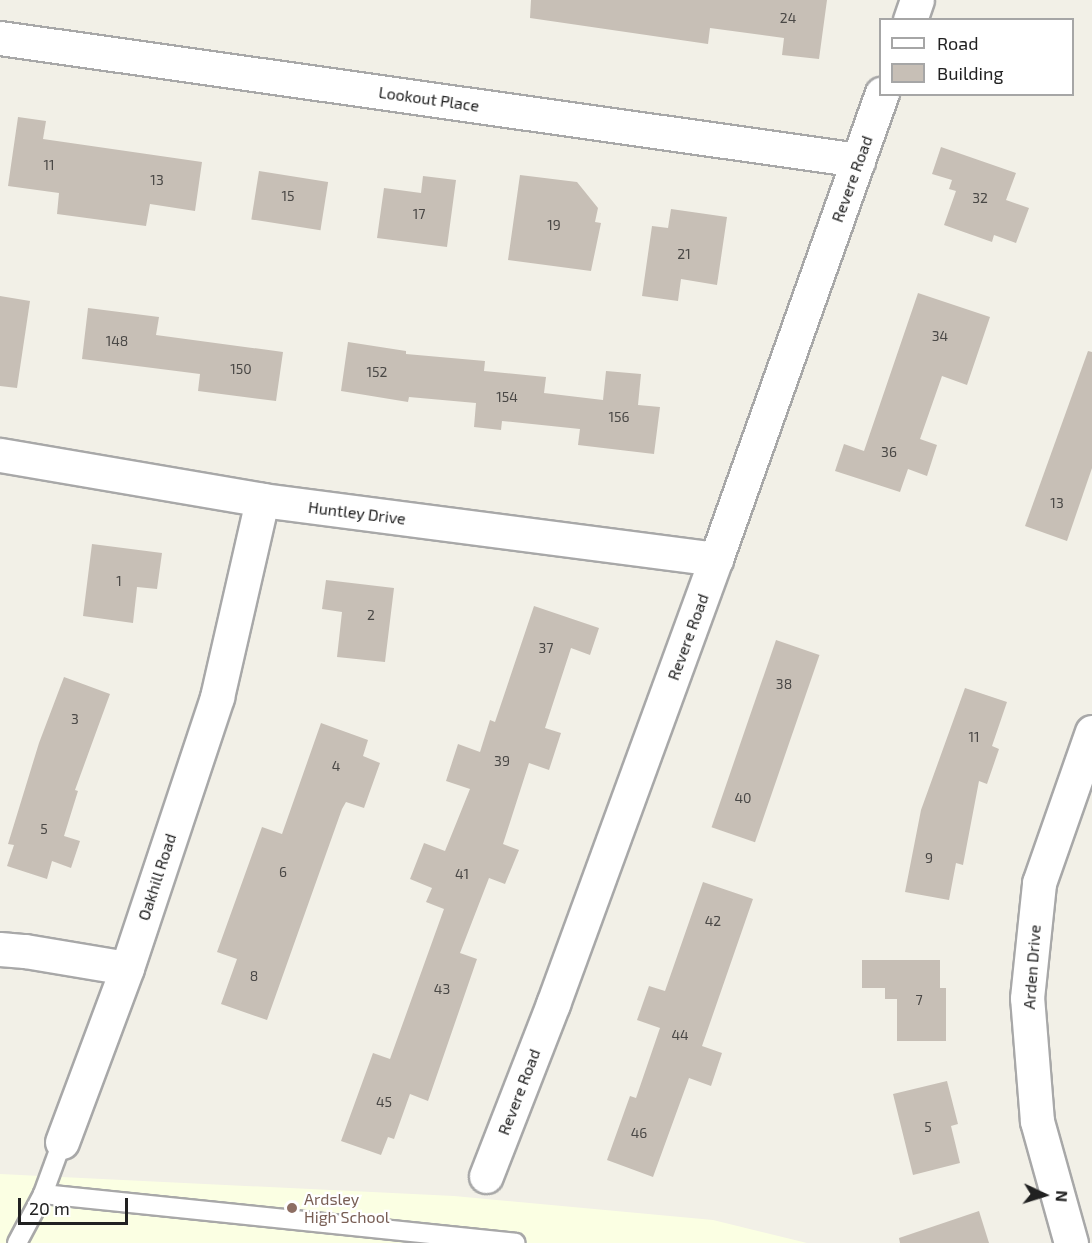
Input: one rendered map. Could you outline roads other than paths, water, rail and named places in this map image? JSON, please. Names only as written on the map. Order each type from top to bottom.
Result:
[{"type":"street","points":[[911,18],[917,0]]},
{"type":"street","name":"Lookout Place","points":[[0,38],[858,160]]},
{"type":"street","name":"Revere Road","points":[[486,1176],[553,1004],[716,560],[881,96]]},
{"type":"street","name":"Huntley Drive","points":[[0,454],[262,500],[716,560]]},
{"type":"street","name":"Oakhill Road","points":[[62,1142],[127,968],[217,697],[262,500]]},
{"type":"street","name":"Arden Drive","points":[[1071,1243],[1037,1121],[1028,998],[1039,883],[1092,732]]},
{"type":"street","points":[[0,949],[127,968]]},
{"type":"lane","name":"Oakhill Road","points":[[17,1243],[44,1194],[62,1142]]},
{"type":"lane","points":[[44,1194],[515,1243]]},
{"type":"place","name":"Ardsley High School","points":[[292,1208]]}]
